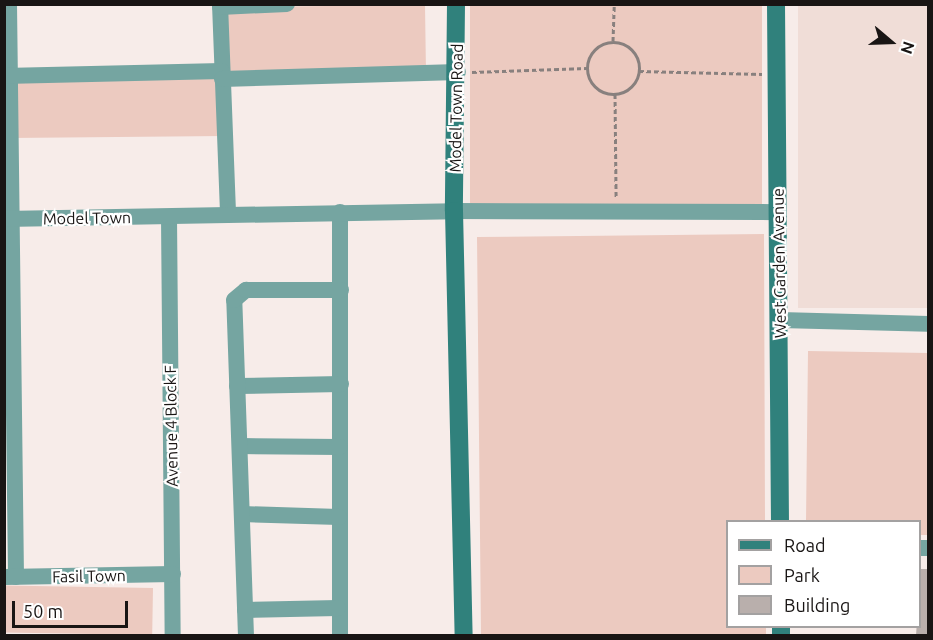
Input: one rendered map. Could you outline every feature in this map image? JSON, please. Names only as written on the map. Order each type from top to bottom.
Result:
[{"type":"street","points":[[9,4],[7,76],[10,577]]},
{"type":"street","points":[[228,213],[220,6],[287,4]]},
{"type":"street","name":"Model Town Road","points":[[454,211],[458,72],[456,4]]},
{"type":"street","name":"West Garden Avenue","points":[[776,4],[780,520]]},
{"type":"street","points":[[7,76],[458,72]]},
{"type":"street","points":[[454,211],[464,636]]},
{"type":"street","points":[[340,212],[341,384],[338,608],[340,636]]},
{"type":"street","name":"Model Town","points":[[8,219],[169,217],[228,213],[778,212]]},
{"type":"street","name":"Avenue 4 Block F","points":[[169,217],[173,636]]},
{"type":"street","points":[[246,636],[237,386],[238,292],[341,290]]},
{"type":"street","points":[[780,320],[928,324]]},
{"type":"street","points":[[237,386],[341,384]]},
{"type":"street","points":[[240,446],[340,447]]},
{"type":"street","points":[[242,514],[339,517]]},
{"type":"street","name":"Fasil Town","points":[[10,577],[173,574]]},
{"type":"street","points":[[245,610],[338,608]]},
{"type":"path","points":[[613,41],[614,4]]},
{"type":"path","points":[[613,41],[636,54],[639,71],[631,87],[615,94],[593,84],[587,68],[592,52],[613,41]]},
{"type":"path","points":[[458,72],[587,68]]},
{"type":"path","points":[[639,71],[778,74]]},
{"type":"path","points":[[615,94],[616,211]]},
{"type":"shaded area","points":[[798,5],[928,5],[928,308],[798,308]]},
{"type":"green space","points":[[425,5],[426,73],[223,79],[224,136],[10,138],[9,75],[222,71],[220,7]]},
{"type":"green space","points":[[470,5],[762,5],[762,204],[470,204]]},
{"type":"green space","points":[[764,234],[765,520],[726,520],[726,628],[766,628],[766,635],[481,635],[477,237]]},
{"type":"green space","points":[[808,351],[928,353],[928,535],[921,535],[921,520],[806,520]]},
{"type":"green space","points":[[5,585],[153,588],[152,635],[4,632]]},
{"type":"building","points":[[921,569],[928,569],[928,636],[916,636],[916,628],[921,628]]}]
